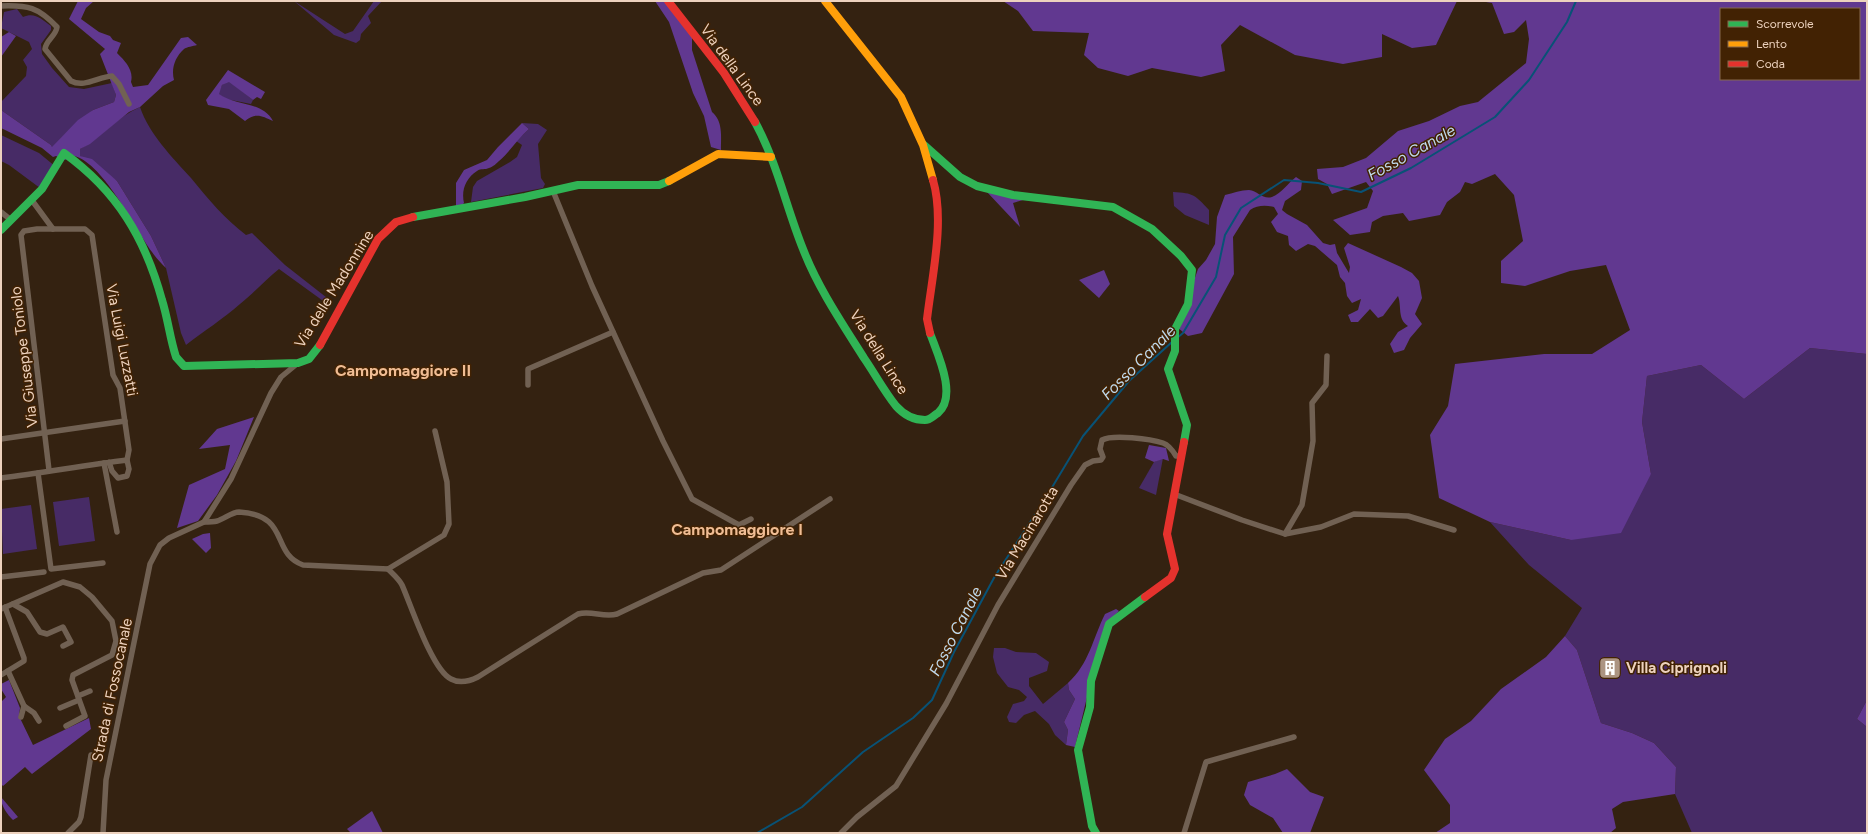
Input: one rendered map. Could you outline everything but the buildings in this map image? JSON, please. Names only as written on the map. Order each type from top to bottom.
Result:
[{"type":"street","name":"Via della Lince","points":[[668,1],[718,66],[754,118],[766,141],[803,249],[818,281],[887,394],[899,409],[910,418],[929,420],[941,411],[947,397],[945,378],[926,319],[939,219],[936,189],[923,145],[901,97],[825,1]]},
{"type":"street","points":[[1,6],[27,6],[40,13],[57,27],[56,31],[46,44],[45,49],[71,81],[76,84],[82,84],[112,76],[119,84],[129,104]]},
{"type":"street","points":[[923,145],[960,177],[977,186],[1013,195],[1112,207],[1152,229],[1181,256],[1192,270],[1188,304],[1175,329],[1175,351],[1168,369],[1187,425],[1167,534],[1169,548],[1177,567],[1171,578],[1109,624],[1092,681],[1090,707],[1078,750],[1092,826],[1096,833]]},
{"type":"street","name":"Via delle Madonnine","points":[[1,230],[42,189],[64,153],[78,162],[101,183],[117,202],[144,248],[160,292],[176,357],[184,366],[298,363],[309,359],[317,350],[378,239],[396,222],[416,216],[578,185],[659,185],[668,182],[718,154],[771,157]]},
{"type":"street","points":[[553,191],[592,286],[663,441],[692,499],[739,525],[751,519]]},
{"type":"street","points":[[32,199],[53,229]]},
{"type":"street","points":[[1,212],[11,220]]},
{"type":"street","name":"Via Giuseppe Toniolo","points":[[49,470],[21,235],[24,231],[38,228],[85,229]]},
{"type":"street","name":"Via Luigi Luzzatti","points":[[85,229],[92,235],[114,375],[120,388],[129,450],[127,460],[129,469],[127,476],[124,478],[118,478],[107,462]]},
{"type":"street","points":[[528,385],[528,369],[613,332]]},
{"type":"street","points":[[1285,534],[1302,505],[1313,442],[1312,403],[1326,385],[1327,356]]},
{"type":"street","points":[[204,522],[231,479],[271,393],[281,377],[298,363]]},
{"type":"street","points":[[1,439],[125,421]]},
{"type":"street","points":[[204,522],[216,522],[238,512],[258,516],[268,520],[275,528],[287,554],[294,562],[309,566],[388,569],[444,535],[447,530],[449,524],[447,482],[435,432]]},
{"type":"street","name":"Via Macinarotta","points":[[841,833],[856,817],[896,786],[946,704],[998,605],[1071,485],[1084,465],[1093,461],[1101,460],[1103,457],[1100,449],[1102,440],[1107,437],[1151,440],[1164,443],[1171,448],[1176,456],[1181,456]]},
{"type":"street","points":[[1,478],[127,460]]},
{"type":"street","points":[[107,462],[117,532]]},
{"type":"street","points":[[38,473],[51,570],[103,563]]},
{"type":"street","points":[[1174,494],[1242,520],[1285,534],[1321,527],[1354,514],[1408,516],[1454,530]]},
{"type":"street","points":[[388,569],[401,584],[422,637],[445,675],[452,680],[462,682],[478,677],[578,614],[585,612],[611,616],[704,573],[721,570],[830,499]]},
{"type":"street","name":"Strada di Fossocanale","points":[[103,833],[106,780],[150,564],[160,545],[169,538],[204,522]]},
{"type":"street","points":[[1,578],[44,572]]},
{"type":"street","points":[[3,608],[63,582],[80,587],[106,612],[112,621],[116,641],[112,655],[73,675],[72,680],[85,716],[66,726]]},
{"type":"street","points":[[13,604],[27,612],[35,628],[40,632],[47,634],[63,627],[71,642],[63,646]]},
{"type":"street","points":[[3,608],[19,652]]},
{"type":"street","points":[[1,675],[24,662],[24,658],[3,608]]},
{"type":"street","points":[[8,671],[24,706],[34,713],[39,721]]},
{"type":"street","points":[[60,708],[90,691]]},
{"type":"street","points":[[22,717],[24,706]]},
{"type":"street","points":[[1184,833],[1206,762],[1294,737]]},
{"type":"street","points":[[68,833],[79,822],[81,817],[91,755]]},
{"type":"shaded area","points":[[78,1],[94,1],[86,8],[81,19],[99,32],[110,36],[113,40],[121,43],[117,53],[130,70],[133,87],[148,85],[181,38],[188,37],[197,45],[184,49],[176,59],[173,67],[174,80],[163,86],[140,107],[129,112],[90,144],[80,149],[80,156],[92,159],[117,181],[151,236],[166,268],[145,241],[106,181],[94,169],[83,160],[71,155],[65,160],[56,156],[53,157],[42,148],[1,128],[1,110],[52,147],[78,120],[93,110],[114,102],[116,95],[100,54],[105,49],[69,19]]},
{"type":"shaded area","points":[[294,1],[345,34],[353,31],[374,1],[382,1],[368,16],[371,23],[361,34],[360,40],[356,43],[334,35]]},
{"type":"shaded area","points":[[655,1],[665,1],[692,37],[692,50],[712,112],[720,124],[721,150],[711,147],[704,116],[693,93],[669,22]]},
{"type":"shaded area","points":[[1003,1],[1457,1],[1436,45],[1412,48],[1382,34],[1382,57],[1343,64],[1295,55],[1240,25],[1221,45],[1225,71],[1201,77],[1152,68],[1128,76],[1098,68],[1084,55],[1089,33],[1033,31],[1018,11]]},
{"type":"shaded area","points":[[1480,1],[1867,1],[1867,354],[1810,348],[1744,399],[1701,365],[1647,376],[1642,422],[1651,474],[1621,533],[1571,540],[1490,522],[1439,498],[1430,435],[1448,406],[1455,364],[1544,354],[1592,354],[1630,330],[1606,265],[1570,271],[1525,286],[1501,283],[1501,261],[1523,241],[1514,195],[1495,174],[1472,184],[1465,182],[1460,192],[1447,202],[1440,215],[1409,221],[1403,213],[1383,216],[1372,222],[1370,232],[1350,235],[1333,220],[1367,208],[1373,191],[1366,182],[1332,194],[1327,184],[1318,179],[1317,169],[1343,167],[1366,158],[1398,131],[1429,121],[1460,106],[1478,102],[1526,63],[1529,39],[1526,20],[1514,32],[1504,34],[1492,3]]},
{"type":"shaded area","points":[[17,9],[23,17],[31,15],[41,19],[51,26],[51,30],[41,44],[42,54],[69,87],[84,89],[112,83],[116,95],[114,102],[93,110],[64,135],[52,148],[51,145],[1,110],[1,102],[26,76],[27,67],[23,60],[32,49],[29,42],[1,28],[4,12]]},
{"type":"shaded area","points":[[9,32],[16,36],[1,57],[1,37]]},
{"type":"shaded area","points":[[228,70],[265,92],[261,99],[257,97],[253,100],[229,82],[222,85],[219,94],[225,98],[262,110],[273,121],[262,116],[252,116],[245,121],[229,109],[208,105],[206,100]]},
{"type":"shaded area","points":[[229,81],[253,100],[251,104],[226,99],[218,94],[222,85]]},
{"type":"shaded area","points":[[140,107],[155,136],[210,201],[238,229],[246,235],[252,233],[285,265],[331,301],[326,303],[279,269],[234,309],[186,345],[181,333],[166,268],[151,236],[117,181],[80,156],[80,149],[124,116]]},
{"type":"shaded area","points":[[522,123],[538,124],[547,130],[538,144],[541,178],[545,184],[543,188],[471,202],[473,187],[477,181],[517,157],[522,145],[516,141],[529,129]]},
{"type":"shaded area","points":[[522,123],[529,129],[495,165],[488,169],[478,170],[470,177],[464,189],[464,203],[461,206],[456,206],[456,183],[464,170],[487,160]]},
{"type":"shaded area","points":[[1,135],[39,153],[56,167],[40,188],[9,165],[1,161]]},
{"type":"shaded area","points":[[1296,177],[1302,181],[1301,190],[1285,201],[1282,210],[1307,225],[1323,243],[1330,245],[1335,244],[1337,253],[1349,273],[1350,267],[1344,248],[1348,243],[1401,267],[1412,273],[1419,281],[1422,298],[1415,314],[1422,324],[1410,338],[1404,350],[1394,353],[1390,344],[1398,332],[1408,326],[1402,320],[1398,296],[1383,316],[1378,318],[1370,309],[1358,322],[1351,322],[1348,315],[1358,310],[1361,299],[1352,303],[1347,296],[1345,283],[1340,277],[1337,265],[1315,246],[1308,244],[1296,251],[1289,245],[1288,236],[1277,232],[1271,222],[1278,214],[1274,207],[1268,206],[1259,206],[1250,210],[1233,237],[1234,274],[1202,333],[1188,336],[1178,328],[1198,269],[1206,260],[1215,244],[1217,217],[1225,195],[1249,190],[1269,198],[1279,193]]},
{"type":"shaded area","points":[[987,192],[1023,200],[1013,203],[1020,227]]},
{"type":"shaded area","points":[[1173,192],[1190,194],[1200,201],[1209,210],[1209,225],[1185,215],[1174,206]]},
{"type":"shaded area","points":[[1104,270],[1110,284],[1099,298],[1079,280]]},
{"type":"shaded area","points":[[1810,348],[1867,354],[1867,700],[1857,719],[1867,727],[1867,833],[1692,833],[1675,794],[1676,767],[1654,743],[1632,733],[1601,723],[1577,650],[1565,636],[1582,608],[1529,565],[1490,522],[1571,540],[1651,474],[1642,422],[1647,376],[1701,365],[1744,399]]},
{"type":"shaded area","points":[[254,417],[236,461],[217,495],[198,521],[177,528],[189,485],[225,469],[230,445],[199,449],[217,429]]},
{"type":"shaded area","points":[[1149,445],[1166,448],[1169,461],[1163,459],[1154,462],[1145,458]]},
{"type":"shaded area","points":[[1163,458],[1156,495],[1139,488],[1154,462]]},
{"type":"shaded area","points":[[89,497],[95,541],[59,546],[53,502]]},
{"type":"shaded area","points":[[31,505],[37,549],[3,554],[1,509]]},
{"type":"shaded area","points":[[210,533],[211,548],[206,553],[192,539],[203,534]]},
{"type":"shaded area","points":[[1116,609],[1119,611],[1110,620],[1088,693],[1075,747],[1066,745],[1068,730],[1064,722],[1075,699],[1069,690],[1068,683],[1081,668],[1086,659],[1105,614]]},
{"type":"shaded area","points":[[1565,636],[1577,650],[1601,723],[1632,733],[1654,743],[1676,767],[1675,794],[1623,802],[1612,809],[1616,828],[1610,833],[1435,833],[1450,823],[1450,805],[1424,770],[1445,739],[1471,721],[1501,689],[1546,657]]},
{"type":"shaded area","points":[[994,648],[1005,648],[1016,652],[1036,653],[1049,662],[1047,671],[1029,678],[1029,686],[1043,704],[1068,683],[1069,690],[1075,699],[1064,722],[1068,730],[1066,745],[1055,735],[1049,724],[1035,711],[1024,715],[1016,723],[1009,722],[1007,717],[1013,704],[1024,701],[1027,697],[1019,690],[1008,687],[997,673],[993,657]]},
{"type":"shaded area","points":[[9,680],[20,708],[19,716],[33,745],[89,718],[91,729],[32,774],[25,767],[3,786],[1,784],[1,702],[6,697],[1,689],[1,684]]},
{"type":"shaded area","points":[[1867,700],[1867,727],[1857,719]]},
{"type":"shaded area","points":[[1287,769],[1310,792],[1324,797],[1310,833],[1283,833],[1273,818],[1250,805],[1244,795],[1248,782]]},
{"type":"shaded area","points":[[1,797],[18,817],[13,820],[3,807]]},
{"type":"shaded area","points":[[372,811],[383,833],[351,833],[347,829]]},
{"type":"waterway","name":"Fosso Canale","points":[[1177,338],[1183,333],[1216,277],[1225,235],[1241,208],[1284,180],[1318,183],[1361,192],[1411,168],[1495,117],[1529,80],[1567,22],[1576,1]]},
{"type":"waterway","name":"Fosso Canale","points":[[757,833],[802,807],[863,752],[913,718],[932,700],[954,652],[995,576],[1042,504],[1083,436],[1129,381],[1172,342]]},
{"type":"traffic: fast","points":[[755,122],[763,137],[803,249],[823,291],[847,332],[896,406],[913,418],[921,420],[928,419],[938,413],[944,406],[946,396],[944,374],[930,333]]},
{"type":"traffic: fast","points":[[924,145],[960,177],[977,186],[1013,195],[1113,207],[1152,229],[1181,256],[1192,270],[1188,304],[1175,329],[1175,351],[1168,369],[1187,425],[1184,442]]},
{"type":"traffic: fast","points":[[1,230],[42,189],[64,153],[99,183],[114,200],[137,236],[155,277],[176,357],[184,366],[298,363],[309,359],[320,345]]},
{"type":"traffic: fast","points":[[413,217],[525,197],[578,185],[659,185],[669,181]]},
{"type":"traffic: fast","points":[[1096,833],[1092,826],[1078,750],[1090,707],[1091,681],[1109,624],[1145,597]]},
{"type":"traffic: slow","points":[[825,1],[901,97],[923,145],[933,180]]},
{"type":"traffic: slow","points":[[669,181],[718,154],[771,157]]},
{"type":"traffic: jam","points":[[668,1],[724,73],[755,122]]},
{"type":"traffic: jam","points":[[930,333],[927,319],[938,231],[938,213],[933,180]]},
{"type":"traffic: jam","points":[[320,345],[378,239],[396,222],[413,217]]},
{"type":"traffic: jam","points":[[1145,597],[1171,578],[1175,569],[1167,534],[1184,442]]},
{"type":"place","name":"Villa Ciprignoli","points":[[1610,668]]},
{"type":"district","name":"Campomaggiore II","points":[[403,370]]},
{"type":"district","name":"Campomaggiore I","points":[[737,529]]}]
